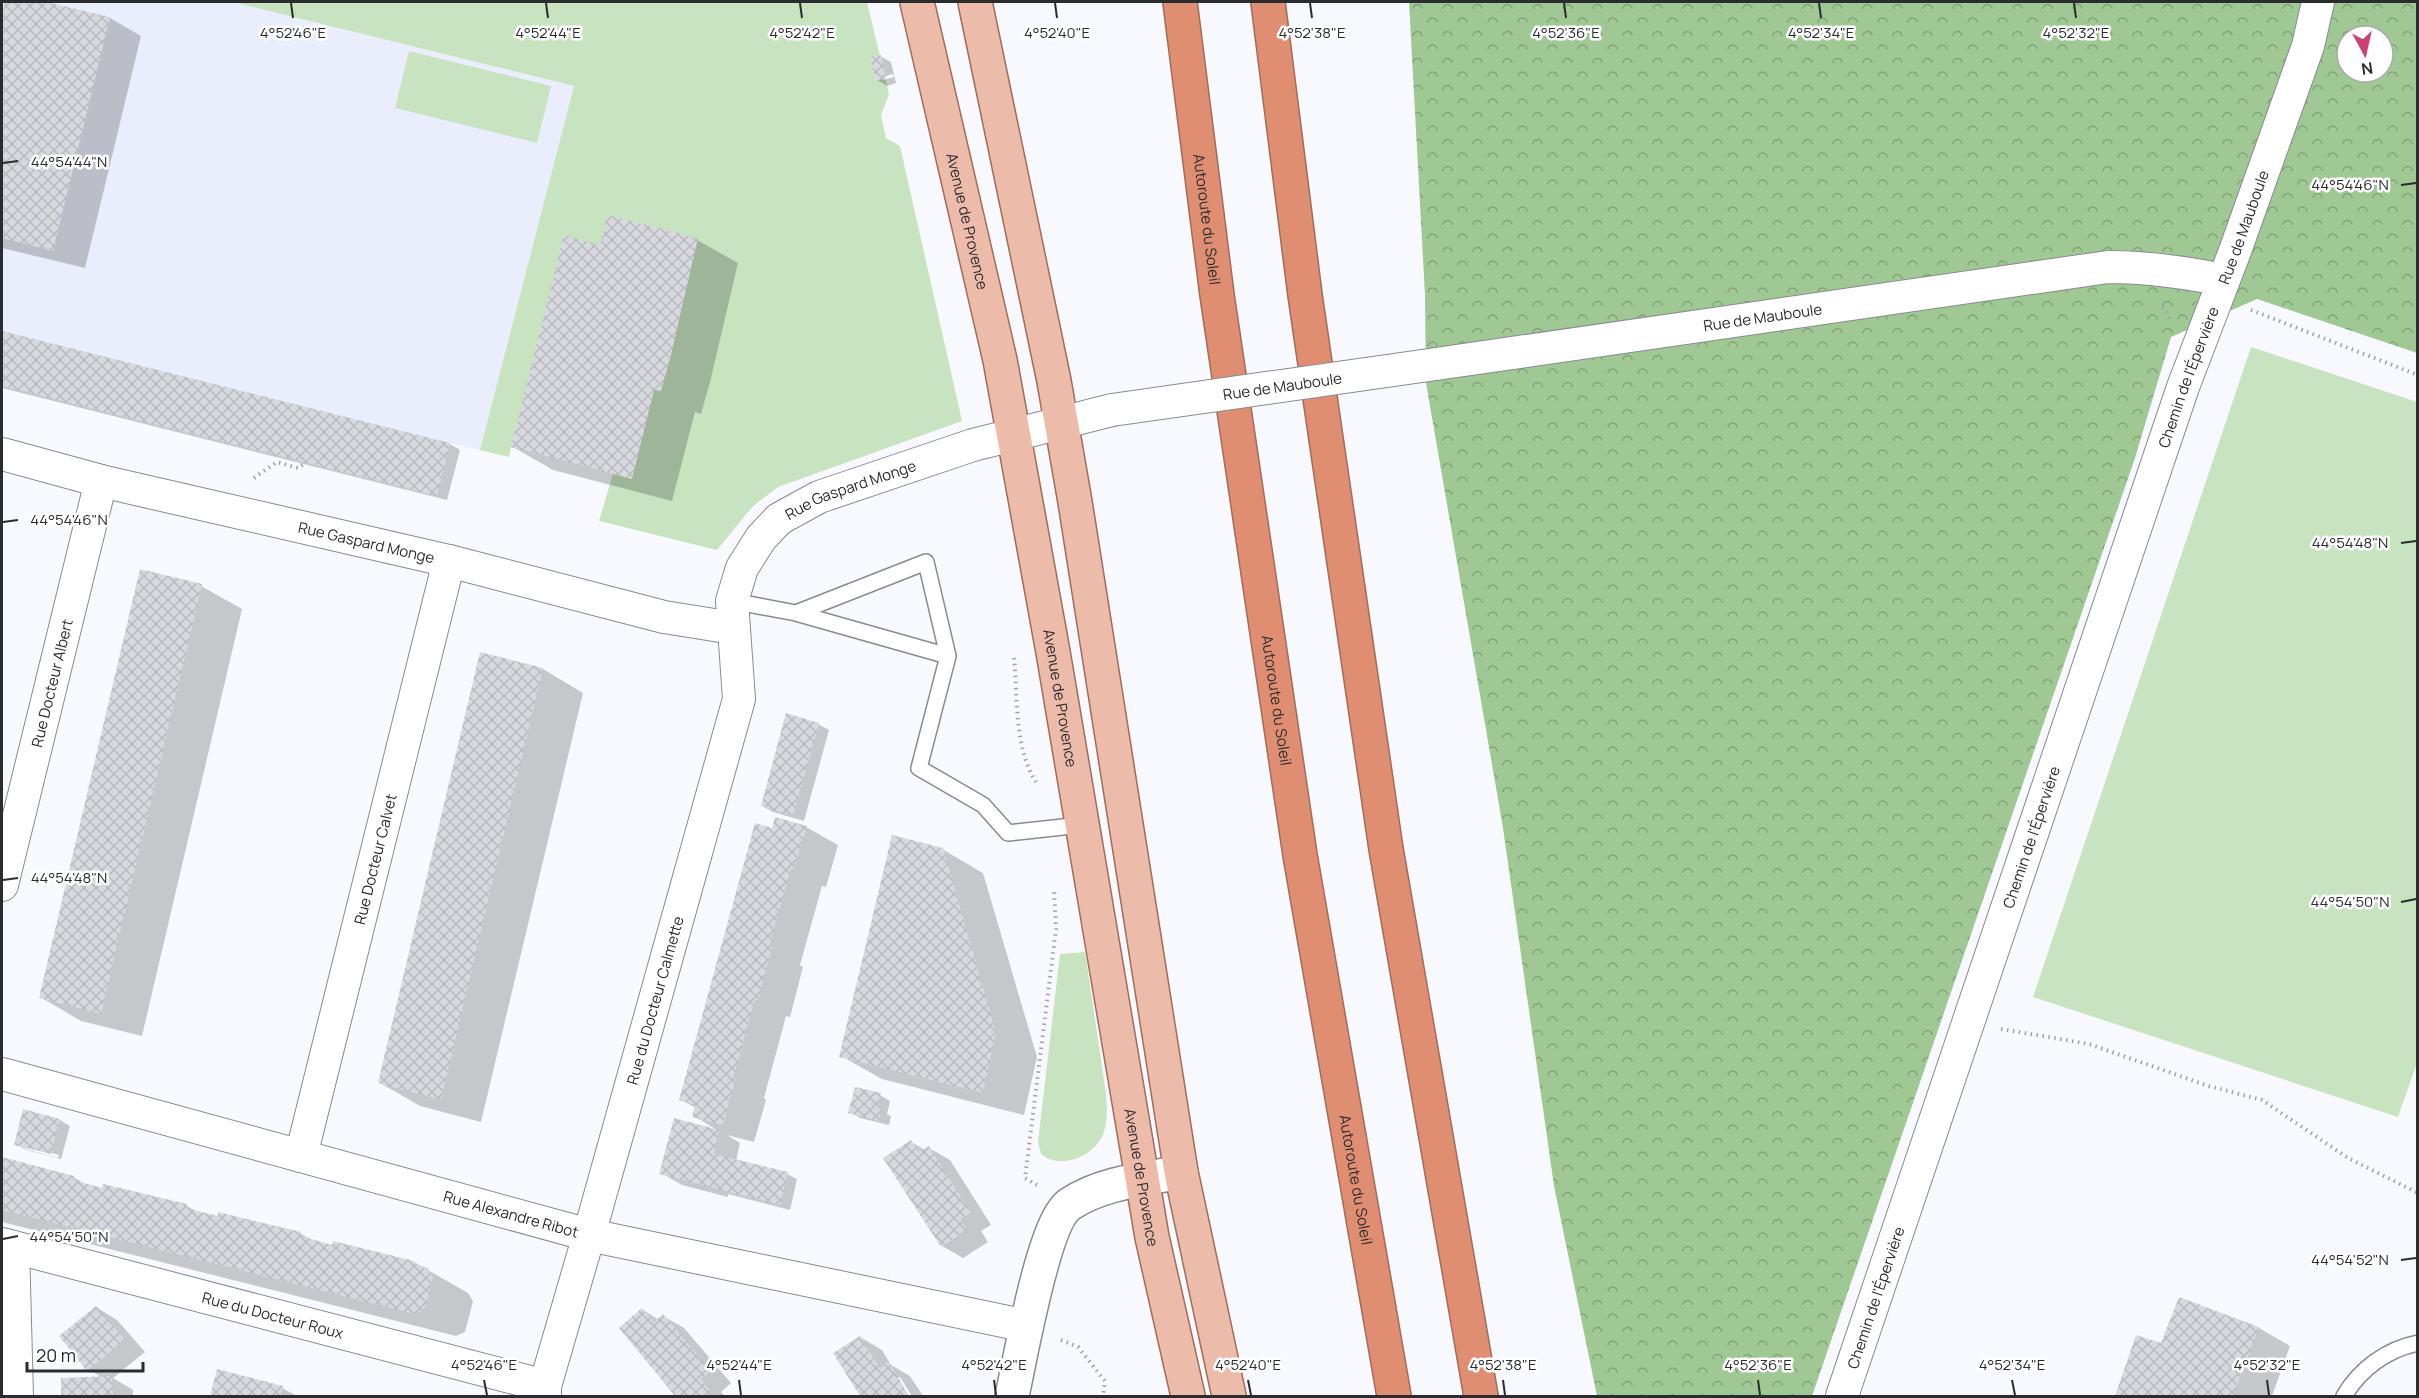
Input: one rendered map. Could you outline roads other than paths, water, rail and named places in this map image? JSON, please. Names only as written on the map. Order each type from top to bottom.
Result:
[{"type":"highway","name":"Autoroute du Soleil","points":[[1180,2],[1217,295],[1298,843],[1394,1396]]},
{"type":"highway","points":[[1268,2],[1305,295],[1385,837],[1481,1396]]},
{"type":"main road","name":"Avenue de Provence","points":[[917,2],[1000,360],[1152,1237],[1188,1396]]},
{"type":"main road","points":[[975,2],[1062,422],[1181,1172],[1228,1396]]},
{"type":"street","name":"Rue de Mauboule","points":[[1014,434],[1112,410],[2108,267],[2149,267],[2223,280],[2308,46],[2318,2]]},
{"type":"street","name":"Chemin de l'Épervière","points":[[1842,1396],[2183,387],[2223,280]]},
{"type":"street","name":"Rue Gaspard Monge","points":[[2,454],[101,481],[449,561],[664,617],[733,614],[742,568],[761,538],[779,519],[819,497],[973,445],[1014,434]]},
{"type":"street","name":"Rue Docteur Albert","points":[[2,885],[101,481]]},
{"type":"street","name":"Rue Docteur Calvet","points":[[301,1156],[449,561]]},
{"type":"street","name":"Rue du Docteur Calmette","points":[[545,1391],[739,699],[733,614]]},
{"type":"street","name":"Rue Alexandre Ribot","points":[[2,1074],[589,1235],[1027,1326]]},
{"type":"street","points":[[1012,1396],[1027,1326],[1053,1230],[1068,1205],[1098,1191],[1142,1179],[1181,1172]]},
{"type":"street","points":[[7,1245],[17,1396]]},
{"type":"street","name":"Rue du Docteur Roux","points":[[7,1245],[545,1391]]},
{"type":"lane","points":[[796,613],[926,562],[948,656],[919,768],[983,805],[1008,834],[1081,825]]},
{"type":"lane","points":[[733,614],[796,613],[948,656]]},
{"type":"lane","points":[[2344,1396],[2354,1381],[2368,1368],[2402,1346],[2418,1343]]}]
